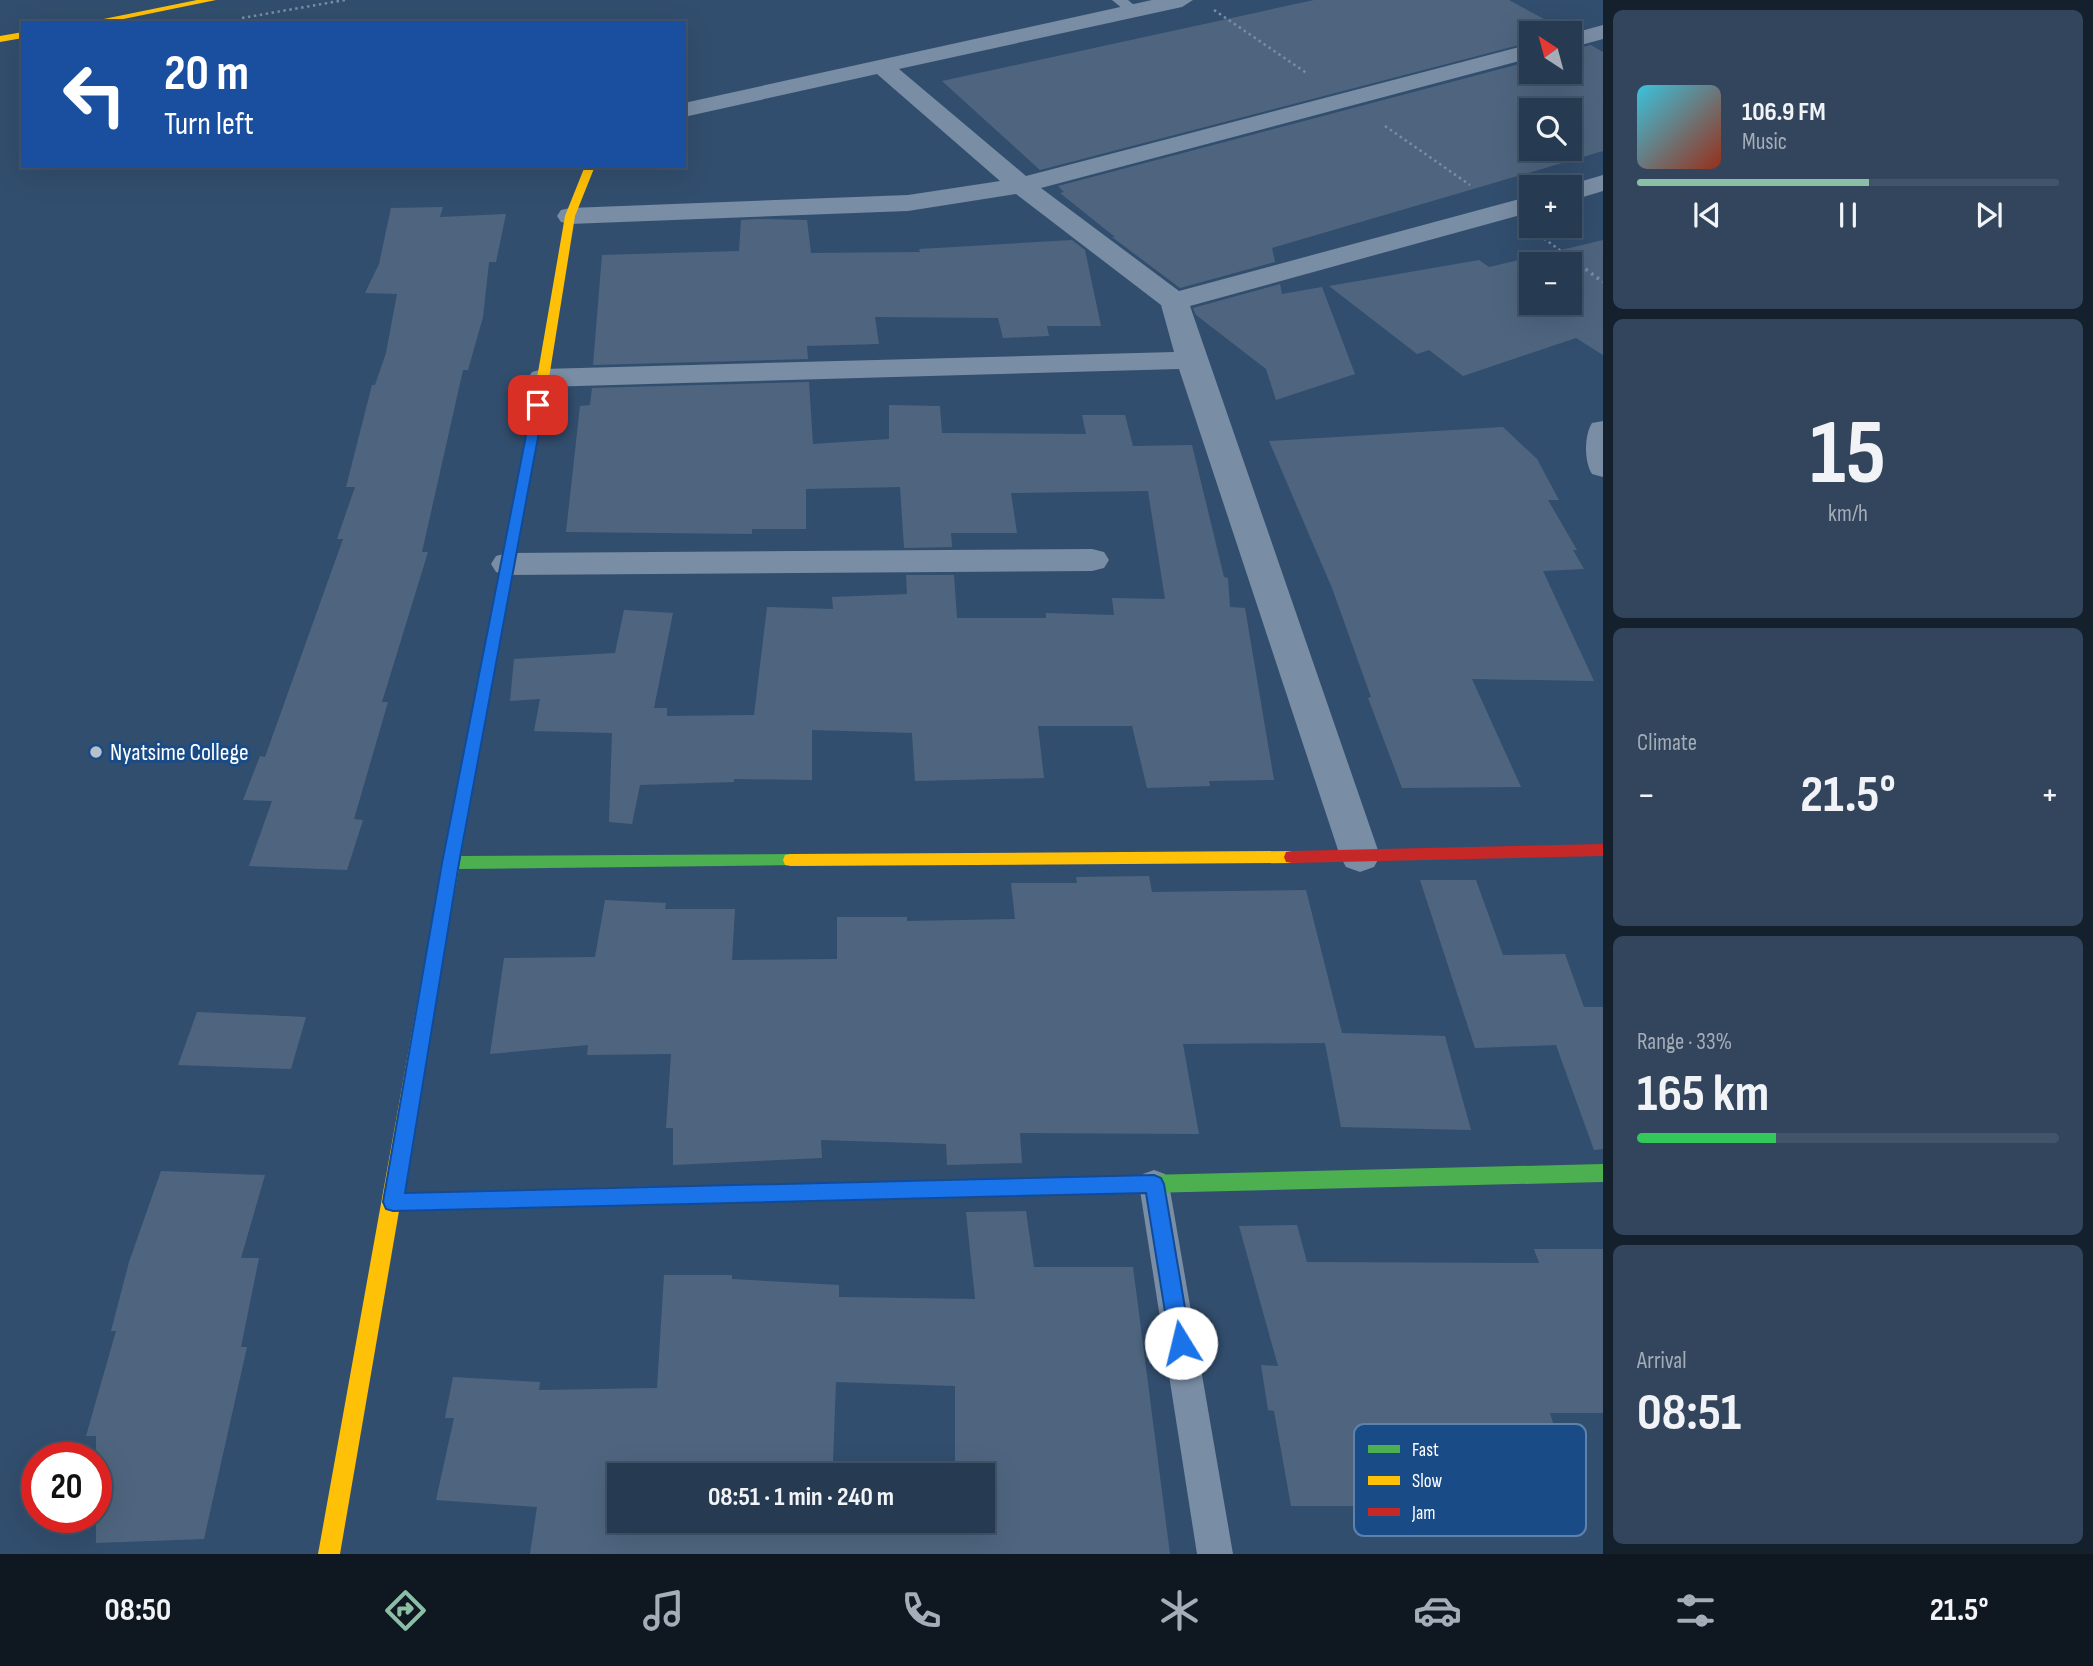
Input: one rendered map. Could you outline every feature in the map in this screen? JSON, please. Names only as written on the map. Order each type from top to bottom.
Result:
[{"type":"street","points":[[99,21],[212,0]]},
{"type":"street","points":[[686,110],[881,66],[1126,5],[1182,0]]},
{"type":"street","points":[[1582,38],[1603,32]]},
{"type":"street","points":[[0,39],[21,35]]},
{"type":"street","points":[[570,216],[908,203],[1021,185],[1519,54]]},
{"type":"street","points":[[881,66],[1021,185],[1174,301],[1191,360],[1360,856]]},
{"type":"street","points":[[328,1554],[393,1202],[450,863],[543,378],[570,216],[589,168]]},
{"type":"street","points":[[1582,189],[1603,183]]},
{"type":"street","points":[[1174,301],[1519,207]]},
{"type":"street","points":[[543,378],[1191,360]]},
{"type":"street","points":[[1603,430],[1603,467]]},
{"type":"street","points":[[508,564],[1092,560]]},
{"type":"street","points":[[450,863],[1360,856],[1603,850]]},
{"type":"street","points":[[393,1202],[1603,1173]]},
{"type":"lane","points":[[1154,1184],[1215,1554]]},
{"type":"path","points":[[238,18],[345,0]]},
{"type":"path","points":[[1210,8],[1347,100],[1519,207]]},
{"type":"path","points":[[1554,238],[1603,282]]},
{"type":"building","points":[[1314,0],[1509,0],[1548,21],[1519,21],[1519,45],[1040,170],[942,81]]},
{"type":"building","points":[[1591,45],[1603,52],[1603,151],[1582,157],[1582,98],[1519,98],[1519,161],[1569,161],[1272,248],[1275,262],[1180,288],[1112,237],[1115,237],[1060,193],[1064,192],[1058,186],[1519,64],[1519,84],[1582,84],[1582,47]]},
{"type":"building","points":[[443,207],[440,217],[506,214],[496,262],[489,262],[483,317],[468,370],[463,370],[422,552],[428,552],[382,702],[388,702],[354,819],[363,820],[347,870],[249,866],[272,801],[243,800],[260,756],[265,757],[343,539],[337,539],[355,487],[346,487],[372,385],[375,385],[386,353],[397,294],[365,293],[379,264],[391,208]]},
{"type":"building","points":[[741,220],[807,220],[811,253],[920,252],[919,249],[1072,240],[1085,250],[1101,326],[1047,326],[1049,336],[1003,338],[998,318],[875,317],[879,344],[807,346],[808,359],[593,365],[602,255],[739,251]]},
{"type":"building","points":[[1603,240],[1603,355],[1576,338],[1463,376],[1429,350],[1417,354],[1329,286],[1479,260],[1489,267],[1519,260],[1519,315],[1582,315],[1582,252],[1552,252]]},
{"type":"building","points":[[1280,284],[1282,294],[1322,287],[1355,374],[1276,400],[1266,369],[1196,315],[1193,308]]},
{"type":"building","points":[[809,382],[813,444],[889,439],[889,405],[940,406],[942,433],[1086,434],[1082,415],[1125,415],[1133,446],[1192,445],[1224,577],[1228,578],[1230,607],[1245,608],[1274,780],[1209,781],[1210,786],[1147,788],[1132,726],[1038,726],[1044,778],[915,781],[912,733],[812,730],[812,780],[734,779],[734,782],[640,785],[632,824],[609,822],[612,733],[534,731],[540,699],[510,701],[514,659],[615,653],[624,610],[673,613],[654,708],[667,708],[667,716],[754,715],[767,607],[833,609],[832,597],[907,594],[906,575],[954,575],[957,618],[1046,618],[1046,613],[1114,615],[1112,598],[1165,599],[1148,491],[1011,493],[1017,533],[951,533],[952,547],[904,548],[900,487],[806,489],[806,529],[752,529],[752,534],[566,532],[580,406],[590,405],[592,388]]},
{"type":"building","points":[[1503,427],[1537,459],[1559,500],[1548,500],[1577,550],[1573,550],[1584,569],[1543,571],[1594,681],[1472,679],[1521,787],[1402,788],[1368,698],[1371,697],[1332,588],[1269,441]]},
{"type":"building","points":[[1149,876],[1152,892],[1306,890],[1342,1033],[1445,1036],[1471,1130],[1341,1127],[1325,1043],[1183,1044],[1199,1134],[1020,1133],[1022,1163],[947,1165],[946,1144],[821,1140],[822,1158],[673,1165],[673,1128],[666,1128],[671,1054],[587,1055],[588,1045],[490,1054],[504,958],[595,957],[605,900],[666,903],[665,909],[735,909],[732,960],[837,959],[837,917],[907,917],[907,921],[1015,919],[1011,883],[1077,883],[1076,877]]},
{"type":"building","points":[[1420,880],[1476,880],[1503,955],[1565,954],[1584,1007],[1603,1007],[1603,1149],[1594,1150],[1556,1045],[1475,1048]]},
{"type":"building","points":[[197,1012],[306,1017],[291,1069],[178,1065]]},
{"type":"building","points":[[161,1171],[265,1175],[241,1258],[259,1258],[241,1347],[247,1347],[204,1539],[96,1543],[96,1533],[112,1533],[112,1442],[96,1442],[96,1436],[86,1436],[116,1331],[111,1331],[129,1262]]},
{"type":"building","points":[[1026,1211],[1034,1267],[1133,1267],[1170,1554],[530,1554],[537,1507],[436,1500],[454,1418],[445,1418],[453,1377],[540,1382],[539,1390],[657,1388],[664,1275],[732,1275],[732,1279],[839,1285],[839,1297],[975,1299],[966,1212]],"holes":[[[836,1382],[955,1386],[955,1463],[833,1462]]]},
{"type":"building","points":[[1297,1225],[1307,1262],[1539,1263],[1534,1249],[1603,1249],[1603,1413],[1550,1413],[1553,1424],[1354,1424],[1354,1506],[1291,1506],[1274,1411],[1268,1410],[1261,1365],[1278,1366],[1239,1226]]},
{"type":"traffic: fast","points":[[434,959],[488,667]]},
{"type":"traffic: fast","points":[[450,863],[791,860]]},
{"type":"traffic: fast","points":[[1021,1187],[1603,1173]]},
{"type":"traffic: slow","points":[[99,21],[212,0]]},
{"type":"traffic: slow","points":[[0,39],[21,35]]},
{"type":"traffic: slow","points":[[488,667],[543,378],[570,216],[589,168]]},
{"type":"traffic: slow","points":[[791,860],[1292,857]]},
{"type":"traffic: slow","points":[[329,1554],[434,959]]},
{"type":"traffic: slow","points":[[393,1202],[673,1195]]},
{"type":"traffic: jam","points":[[1292,857],[1603,850]]},
{"type":"traffic: jam","points":[[673,1195],[1021,1187]]},
{"type":"place","name":"Nyatsime College","points":[[96,752]]},
{"type":"route","points":[[538,405],[450,863],[393,1202],[1154,1184],[1181,1343]]}]
